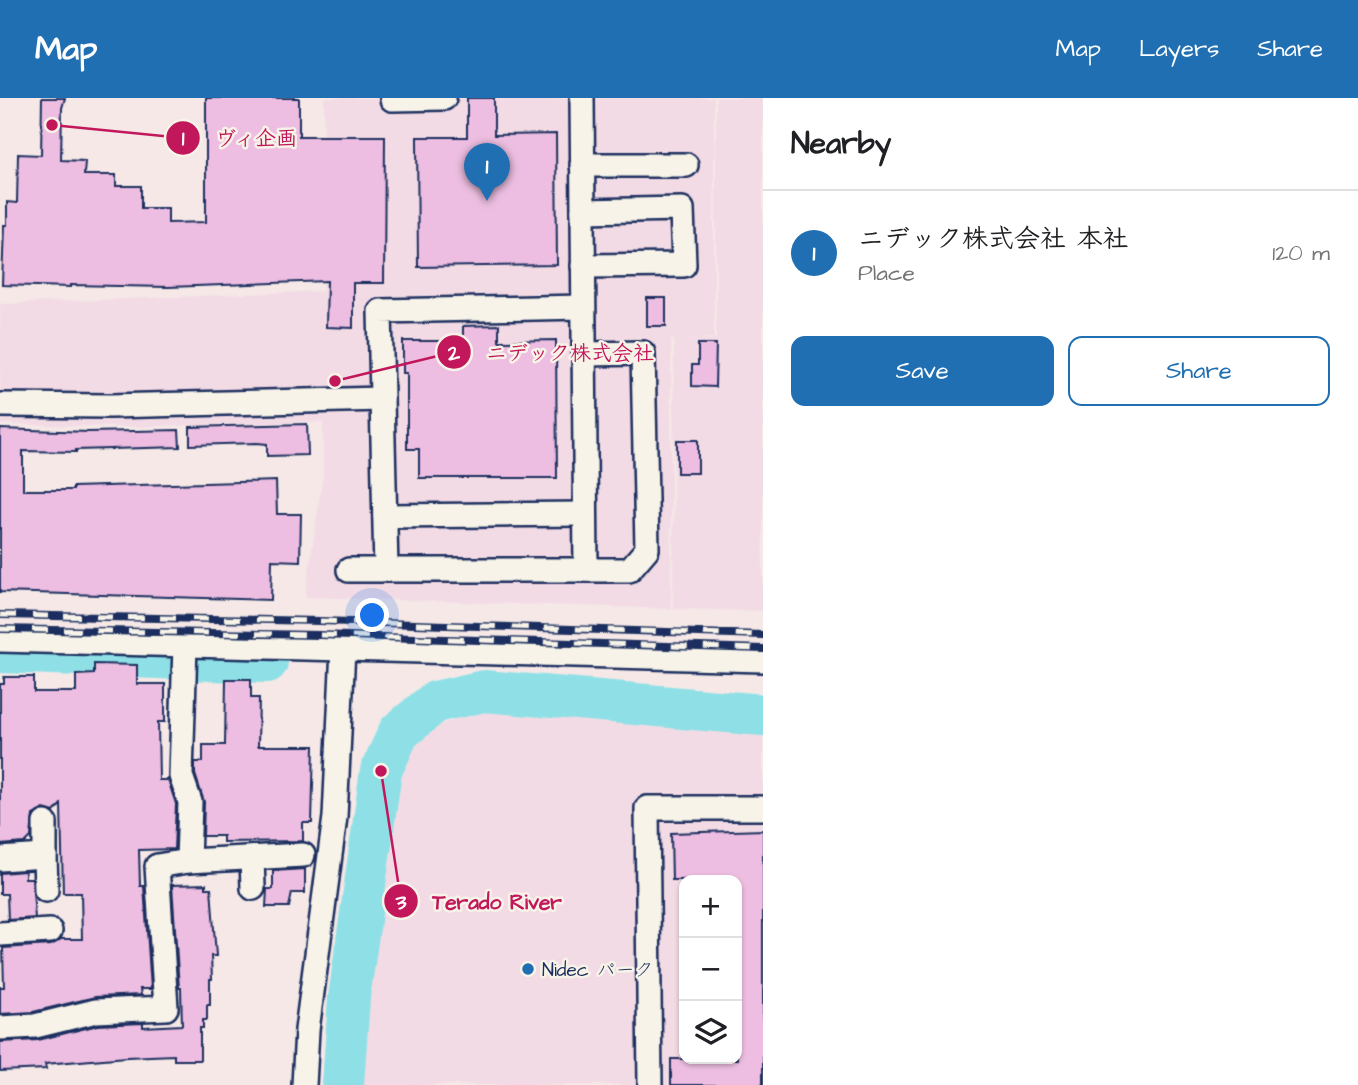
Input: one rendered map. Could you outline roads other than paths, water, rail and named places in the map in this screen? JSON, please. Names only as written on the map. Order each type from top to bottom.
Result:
[{"type":"street","points":[[392,99],[444,98]]},
{"type":"street","points":[[582,98],[586,570]]},
{"type":"street","points":[[582,165],[685,165]]},
{"type":"street","points":[[583,211],[682,209],[684,265],[583,266]]},
{"type":"street","points":[[386,570],[380,311],[583,307]]},
{"type":"street","points":[[349,570],[629,570],[647,549],[643,353],[584,355]]},
{"type":"street","points":[[0,405],[110,406],[382,399]]},
{"type":"street","points":[[385,516],[585,514]]},
{"type":"street","points":[[0,640],[763,660]]},
{"type":"street","points":[[185,645],[181,776],[190,802],[188,860]]},
{"type":"street","points":[[304,1085],[307,1030],[335,817],[343,649]]},
{"type":"street","points":[[650,1085],[647,808],[763,808]]},
{"type":"street","points":[[45,823],[46,890]]},
{"type":"street","points":[[0,1028],[35,1026],[96,1011],[166,1008],[157,866],[188,860],[303,855]]},
{"type":"street","points":[[0,859],[45,856]]},
{"type":"street","points":[[252,858],[253,888]]},
{"type":"street","points":[[0,934],[50,931]]},
{"type":"waterway","points":[[0,652],[267,662]]},
{"type":"waterway","points":[[343,1085],[349,998],[381,771],[399,732],[435,702],[484,691],[763,715]]},
{"type":"railway","points":[[0,615],[320,621],[763,635]]},
{"type":"railway","points":[[0,629],[319,635],[763,649]]},
{"type":"place","name":"ヴィ企画","points":[[52,125]]},
{"type":"place","name":"ニデック株式会社 本社","points":[[487,201]]},
{"type":"place","name":"ニデック株式会社","points":[[335,381]]},
{"type":"place","name":"Terado River","points":[[381,771]]},
{"type":"place","name":"Nidec パーク","points":[[528,969]]}]
